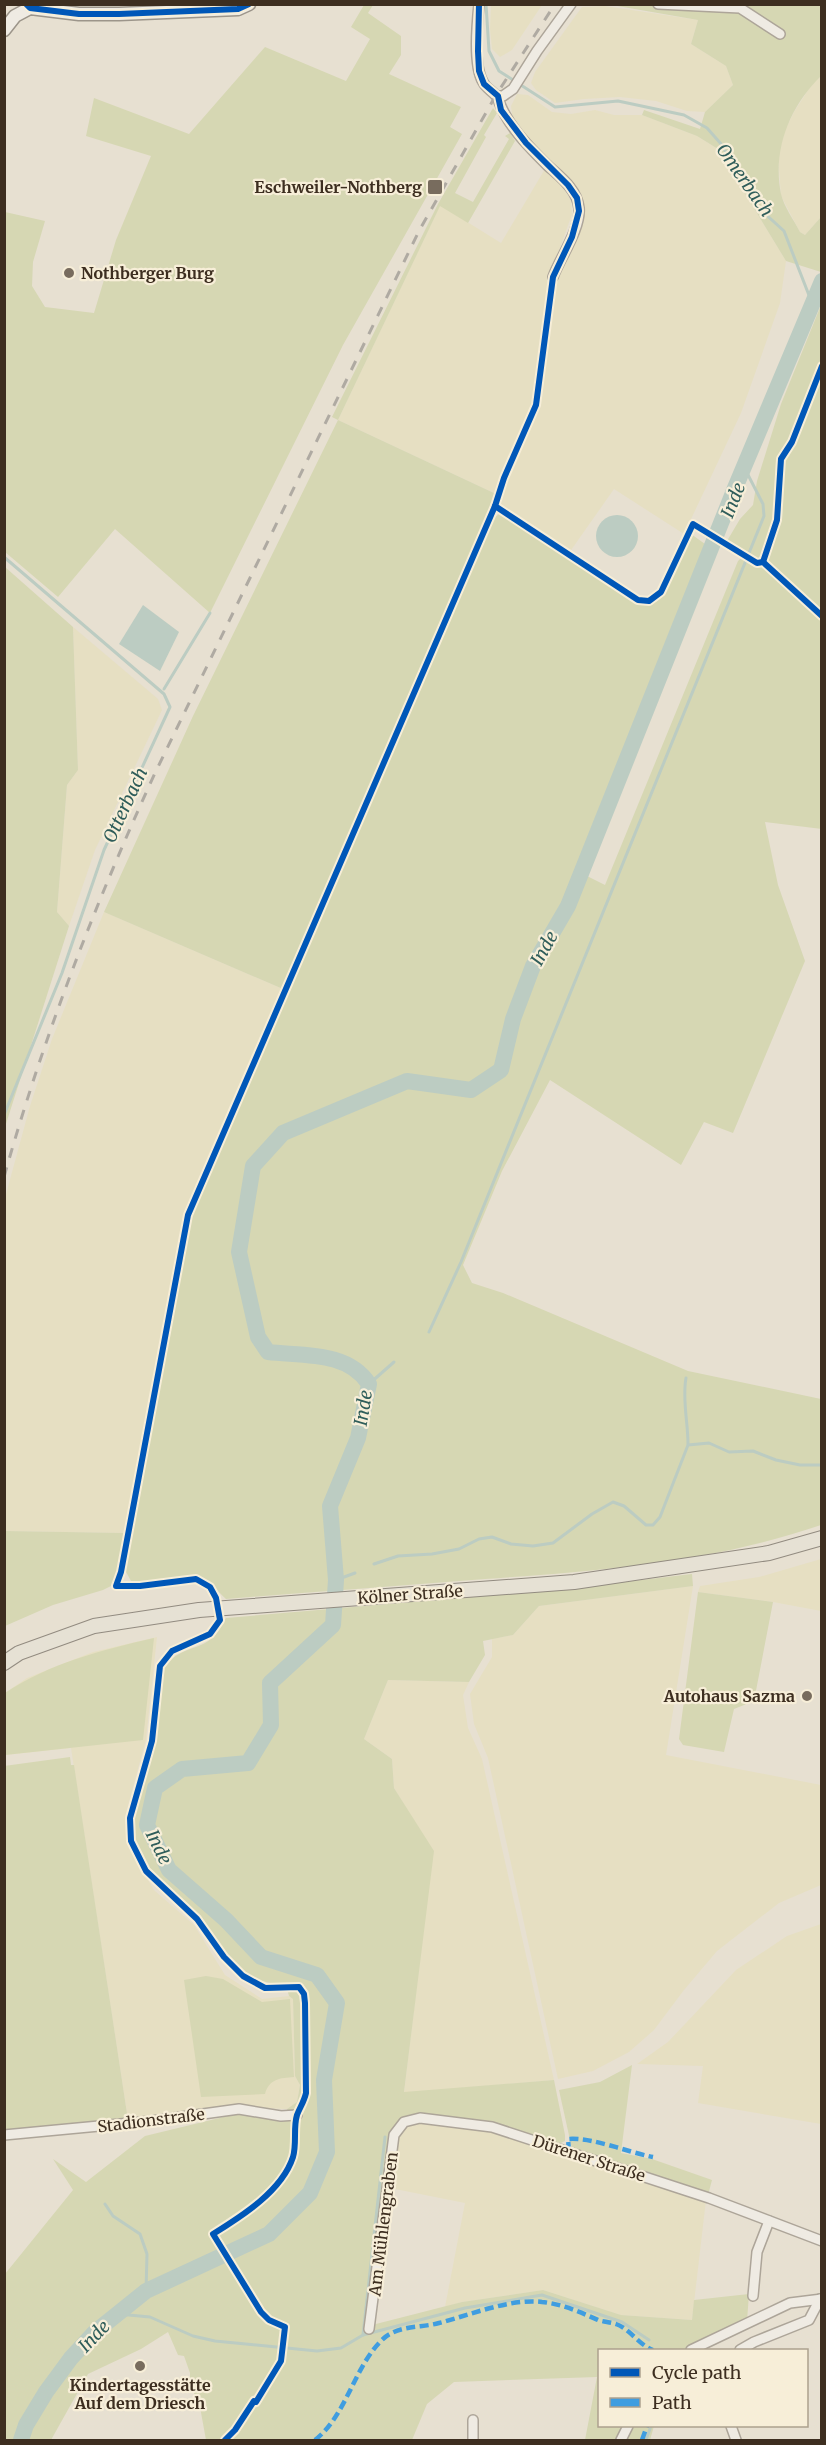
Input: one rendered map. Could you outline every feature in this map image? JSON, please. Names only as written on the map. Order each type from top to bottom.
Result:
[{"type":"main road","name":"Kölner Straße","points":[[4,1663],[19,1653],[94,1626],[199,1610],[574,1582],[769,1553],[822,1538]]},
{"type":"street","points":[[4,30],[15,16],[29,6],[80,14],[119,14],[238,9],[249,4]]},
{"type":"street","points":[[479,4],[477,27],[479,71],[484,84],[506,93]]},
{"type":"street","points":[[553,277],[572,237],[579,211],[577,198],[568,185],[526,143],[501,110],[506,93],[571,4]]},
{"type":"street","points":[[658,4],[740,8],[780,34]]},
{"type":"street","name":"Stadionstraße","points":[[4,2135],[152,2121],[239,2109],[280,2116],[297,2115]]},
{"type":"street","name":"Dürener Straße","points":[[404,2122],[420,2118],[492,2127],[666,2183],[822,2241]]},
{"type":"street","name":"Am Mühlengraben","points":[[369,2329],[394,2135],[404,2122]]},
{"type":"street","points":[[753,2296],[758,2252],[769,2221]]},
{"type":"street","points":[[693,2349],[790,2303],[821,2299]]},
{"type":"street","points":[[742,2349],[808,2320],[821,2299]]},
{"type":"street","points":[[473,2420],[473,2440]]},
{"type":"shaded area","points":[[491,5],[542,5],[512,50],[500,57],[492,49]]},
{"type":"shaded area","points":[[605,6],[698,20],[691,44],[726,66],[733,85],[705,112],[687,111],[656,101],[620,97],[555,103],[536,90],[531,83],[535,72],[582,7]]},
{"type":"shaded area","points":[[821,76],[821,217],[805,235],[800,232],[781,196],[778,156],[785,130],[794,112],[812,84]]},
{"type":"shaded area","points":[[517,94],[528,95],[552,112],[571,114],[595,110],[614,115],[642,115],[697,136],[718,149],[786,261],[780,303],[741,413],[684,534],[614,489],[569,553],[502,507],[500,499],[507,479],[538,408],[557,279],[584,212],[580,197],[513,121],[511,106]]},
{"type":"shaded area","points":[[545,169],[564,188],[571,201],[572,214],[550,276],[532,407],[500,478],[496,494],[338,420],[440,205],[501,243]]},
{"type":"shaded area","points":[[617,515],[625,516],[632,521],[637,528],[637,544],[632,551],[625,556],[617,557],[609,556],[602,551],[597,544],[596,536],[597,528],[602,521],[609,516]]},
{"type":"shaded area","points":[[143,605],[179,632],[160,671],[119,644]]},
{"type":"shaded area","points":[[73,627],[158,699],[162,710],[95,850],[69,926],[57,912],[67,785],[78,770]]},
{"type":"shaded area","points":[[104,912],[283,989],[186,1213],[125,1533],[5,1531],[5,1198],[30,1106],[52,1039]]},
{"type":"shaded area","points":[[821,1559],[821,1611],[698,1592],[700,1586],[759,1577]]},
{"type":"shaded area","points":[[693,1586],[666,1755],[821,1785],[821,1885],[779,1903],[717,1951],[654,2030],[629,2052],[593,2071],[558,2079],[488,1758],[474,1724],[470,1694],[492,1657],[492,1639],[513,1635],[539,1606]]},
{"type":"shaded area","points":[[157,1637],[146,1739],[125,1817],[127,1843],[154,1890],[194,1925],[225,1975],[262,1999],[289,1996],[293,1998],[295,2076],[300,2085],[297,2102],[287,2109],[239,2107],[128,2120],[71,1748],[5,1755],[5,1693],[27,1678],[93,1652]]},
{"type":"shaded area","points":[[388,1680],[469,1682],[463,1695],[468,1728],[482,1759],[554,2080],[404,2093],[433,1851],[394,1788],[392,1759],[364,1739]]},
{"type":"shaded area","points":[[821,1924],[821,2124],[698,2103],[703,2066],[637,2064],[668,2042],[736,1970],[787,1936]]},
{"type":"shaded area","points":[[420,2121],[491,2129],[706,2200],[692,2320],[621,2315],[543,2290],[462,2302],[445,2307],[465,2203],[390,2188],[397,2136],[406,2124]]},
{"type":"green space","points":[[606,4],[821,5],[821,76],[800,101],[792,115],[782,145],[779,178],[782,199],[800,232],[805,235],[821,217],[821,272],[786,261],[718,149],[697,136],[642,115],[644,110],[700,129],[705,112],[733,85],[726,66],[691,44],[698,20]]},
{"type":"green space","points":[[364,5],[373,5],[368,13],[401,36],[401,55],[389,74],[461,107],[450,127],[462,134],[343,345],[210,613],[115,529],[58,597],[5,552],[5,212],[45,221],[33,262],[32,286],[45,307],[94,313],[116,240],[151,156],[86,136],[94,98],[189,134],[265,47],[346,81],[370,39],[351,27]]},
{"type":"green space","points":[[493,108],[497,113],[455,193],[473,202],[509,139],[505,136],[510,133],[515,141],[468,223],[440,206],[338,420],[332,417],[438,204]]},
{"type":"green space","points":[[821,305],[821,361],[798,421],[778,458],[775,520],[763,553],[758,560],[727,541],[740,519],[753,505],[757,481],[781,404]]},
{"type":"green space","points":[[821,373],[822,829],[765,822],[778,885],[805,961],[733,1133],[704,1122],[681,1165],[550,1080],[502,1171],[463,1265],[472,1283],[503,1293],[688,1371],[821,1399],[821,1525],[739,1548],[655,1563],[528,1576],[226,1599],[200,1579],[189,1577],[146,1583],[131,1581],[125,1570],[191,1216],[387,761],[382,759],[283,989],[104,912],[193,716],[338,420],[496,494],[487,518],[491,521],[500,513],[638,603],[649,605],[663,594],[691,534],[705,544],[575,870],[605,885],[738,561],[741,558],[759,568],[778,521],[784,460],[804,422]]},
{"type":"green space","points":[[5,567],[73,627],[78,770],[67,785],[57,912],[69,926],[5,1127]]},
{"type":"green space","points":[[5,1531],[125,1533],[118,1573],[113,1585],[53,1605],[5,1626]]},
{"type":"green space","points":[[692,1574],[693,1586],[539,1606],[513,1635],[483,1641],[485,1655],[469,1682],[388,1680],[364,1739],[392,1759],[394,1788],[434,1851],[404,2092],[554,2080],[565,2135],[565,2141],[557,2145],[419,2117],[392,2135],[372,2325],[462,2302],[543,2290],[621,2315],[692,2320],[694,2300],[749,2294],[747,2321],[686,2349],[598,2349],[598,2427],[654,2427],[650,2440],[585,2440],[597,2377],[454,2382],[427,2404],[412,2440],[206,2440],[200,2407],[190,2384],[190,2373],[184,2356],[178,2355],[168,2332],[141,2349],[88,2374],[51,2440],[5,2440],[5,2274],[73,2190],[53,2159],[86,2182],[145,2136],[240,2113],[285,2119],[287,2109],[297,2102],[300,2085],[295,2076],[293,1999],[289,1996],[286,1985],[268,1983],[254,1978],[234,1964],[195,1912],[149,1869],[139,1852],[134,1836],[133,1820],[155,1739],[160,1682],[164,1668],[182,1652],[202,1645],[215,1635],[226,1618],[574,1588]]},
{"type":"green space","points":[[698,1592],[773,1602],[754,1701],[734,1709],[724,1752],[683,1745],[679,1739]]},
{"type":"green space","points":[[154,1638],[143,1740],[5,1755],[5,1693],[40,1673],[58,1666],[96,1653]]},
{"type":"green space","points":[[70,1757],[71,1765],[74,1765],[128,2120],[5,2133],[4,1766]]},
{"type":"green space","points":[[206,1976],[223,1979],[262,2002],[290,1999],[294,2077],[272,2082],[265,2094],[201,2097],[184,1980]]},
{"type":"green space","points":[[632,2065],[621,2153],[652,2159],[712,2180],[708,2195],[572,2149],[559,2090],[600,2082]]},
{"type":"waterway","name":"Omerbach","points":[[486,4],[489,51],[499,71],[555,107],[618,101],[684,115],[707,128],[722,145],[744,186],[761,210],[784,231],[812,303]]},
{"type":"waterway","name":"Inde","points":[[21,2440],[26,2425],[46,2392],[71,2358],[95,2332],[146,2291],[269,2234],[310,2193],[327,2152],[324,2080],[337,2003],[317,1975],[261,1957],[226,1920],[169,1870],[147,1825],[155,1788],[182,1769],[248,1763],[271,1725],[270,1683],[333,1625],[336,1580],[330,1506],[358,1438],[369,1384],[360,1373],[337,1360],[310,1355],[268,1352],[258,1337],[239,1252],[253,1166],[283,1133],[407,1081],[471,1090],[501,1070],[513,1019],[533,966],[568,906],[735,488],[822,281]]},
{"type":"waterway","points":[[429,1332],[461,1262],[764,516],[763,504],[744,467]]},
{"type":"waterway","name":"Otterbach","points":[[4,557],[164,694],[170,707],[104,850],[62,973],[4,1115]]},
{"type":"waterway","points":[[164,689],[210,613]]},
{"type":"waterway","points":[[369,1384],[394,1362]]},
{"type":"waterway","points":[[686,1378],[688,1444]]},
{"type":"waterway","points":[[374,1564],[398,1556],[432,1554],[459,1549],[479,1539],[492,1537],[511,1544],[533,1546],[553,1543],[592,1514],[613,1502],[624,1506],[646,1525],[653,1525],[660,1517],[688,1445],[709,1443],[729,1452],[753,1451],[776,1460],[800,1465],[822,1465]]},
{"type":"waterway","points":[[336,1580],[355,1573]]},
{"type":"waterway","points":[[118,2314],[150,2317],[193,2336],[215,2341],[317,2351],[341,2348],[363,2335],[385,2137]]},
{"type":"waterway","name":"Otterbach","points":[[105,2204],[113,2216],[140,2234],[147,2254],[146,2291]]},
{"type":"waterway","points":[[363,2335],[465,2308],[542,2295],[622,2322],[649,2340]]},
{"type":"waterway","points":[[646,2440],[651,2427]]},
{"type":"railway","points":[[4,1177],[19,1125],[72,972],[155,773],[419,231],[496,95],[555,4]]},
{"type":"marked path","points":[[569,2151],[568,2139],[577,2139],[599,2142],[653,2157]]},
{"type":"marked path","points":[[315,2440],[335,2417],[373,2350],[389,2334],[403,2329],[439,2323],[491,2308],[530,2301],[564,2306],[598,2320],[616,2324],[651,2349]]},
{"type":"marked path","points":[[642,2440],[647,2427]]},
{"type":"cycle path","points":[[26,4],[30,8],[79,14],[238,9],[249,4]]},
{"type":"cycle path","points":[[225,2440],[235,2430],[254,2401],[256,2402],[281,2361],[285,2327],[269,2320],[261,2312],[213,2234],[260,2202],[280,2181],[293,2157],[297,2115],[306,2093],[304,1994],[299,1987],[265,1988],[243,1976],[224,1957],[197,1919],[146,1871],[131,1841],[130,1818],[152,1741],[160,1666],[172,1651],[210,1634],[220,1620],[216,1598],[210,1587],[196,1579],[140,1586],[116,1586],[121,1572],[188,1215],[495,506],[504,478],[536,405],[553,277],[572,237],[579,211],[577,198],[568,185],[526,143],[501,110],[498,96],[484,84],[479,71],[479,4]]},
{"type":"cycle path","points":[[763,562],[777,520],[781,459],[792,442],[822,366]]},
{"type":"cycle path","points":[[495,506],[638,600],[649,601],[661,592],[693,524],[757,563],[763,562],[822,616]]},
{"type":"place","name":"Eschweiler-Nothberg","points":[[435,187]]},
{"type":"place","name":"Nothberger Burg","points":[[69,273]]},
{"type":"place","name":"Autohaus Sazma","points":[[807,1696]]},
{"type":"place","name":"Kindertagesstätte Auf dem Driesch","points":[[140,2366]]}]
